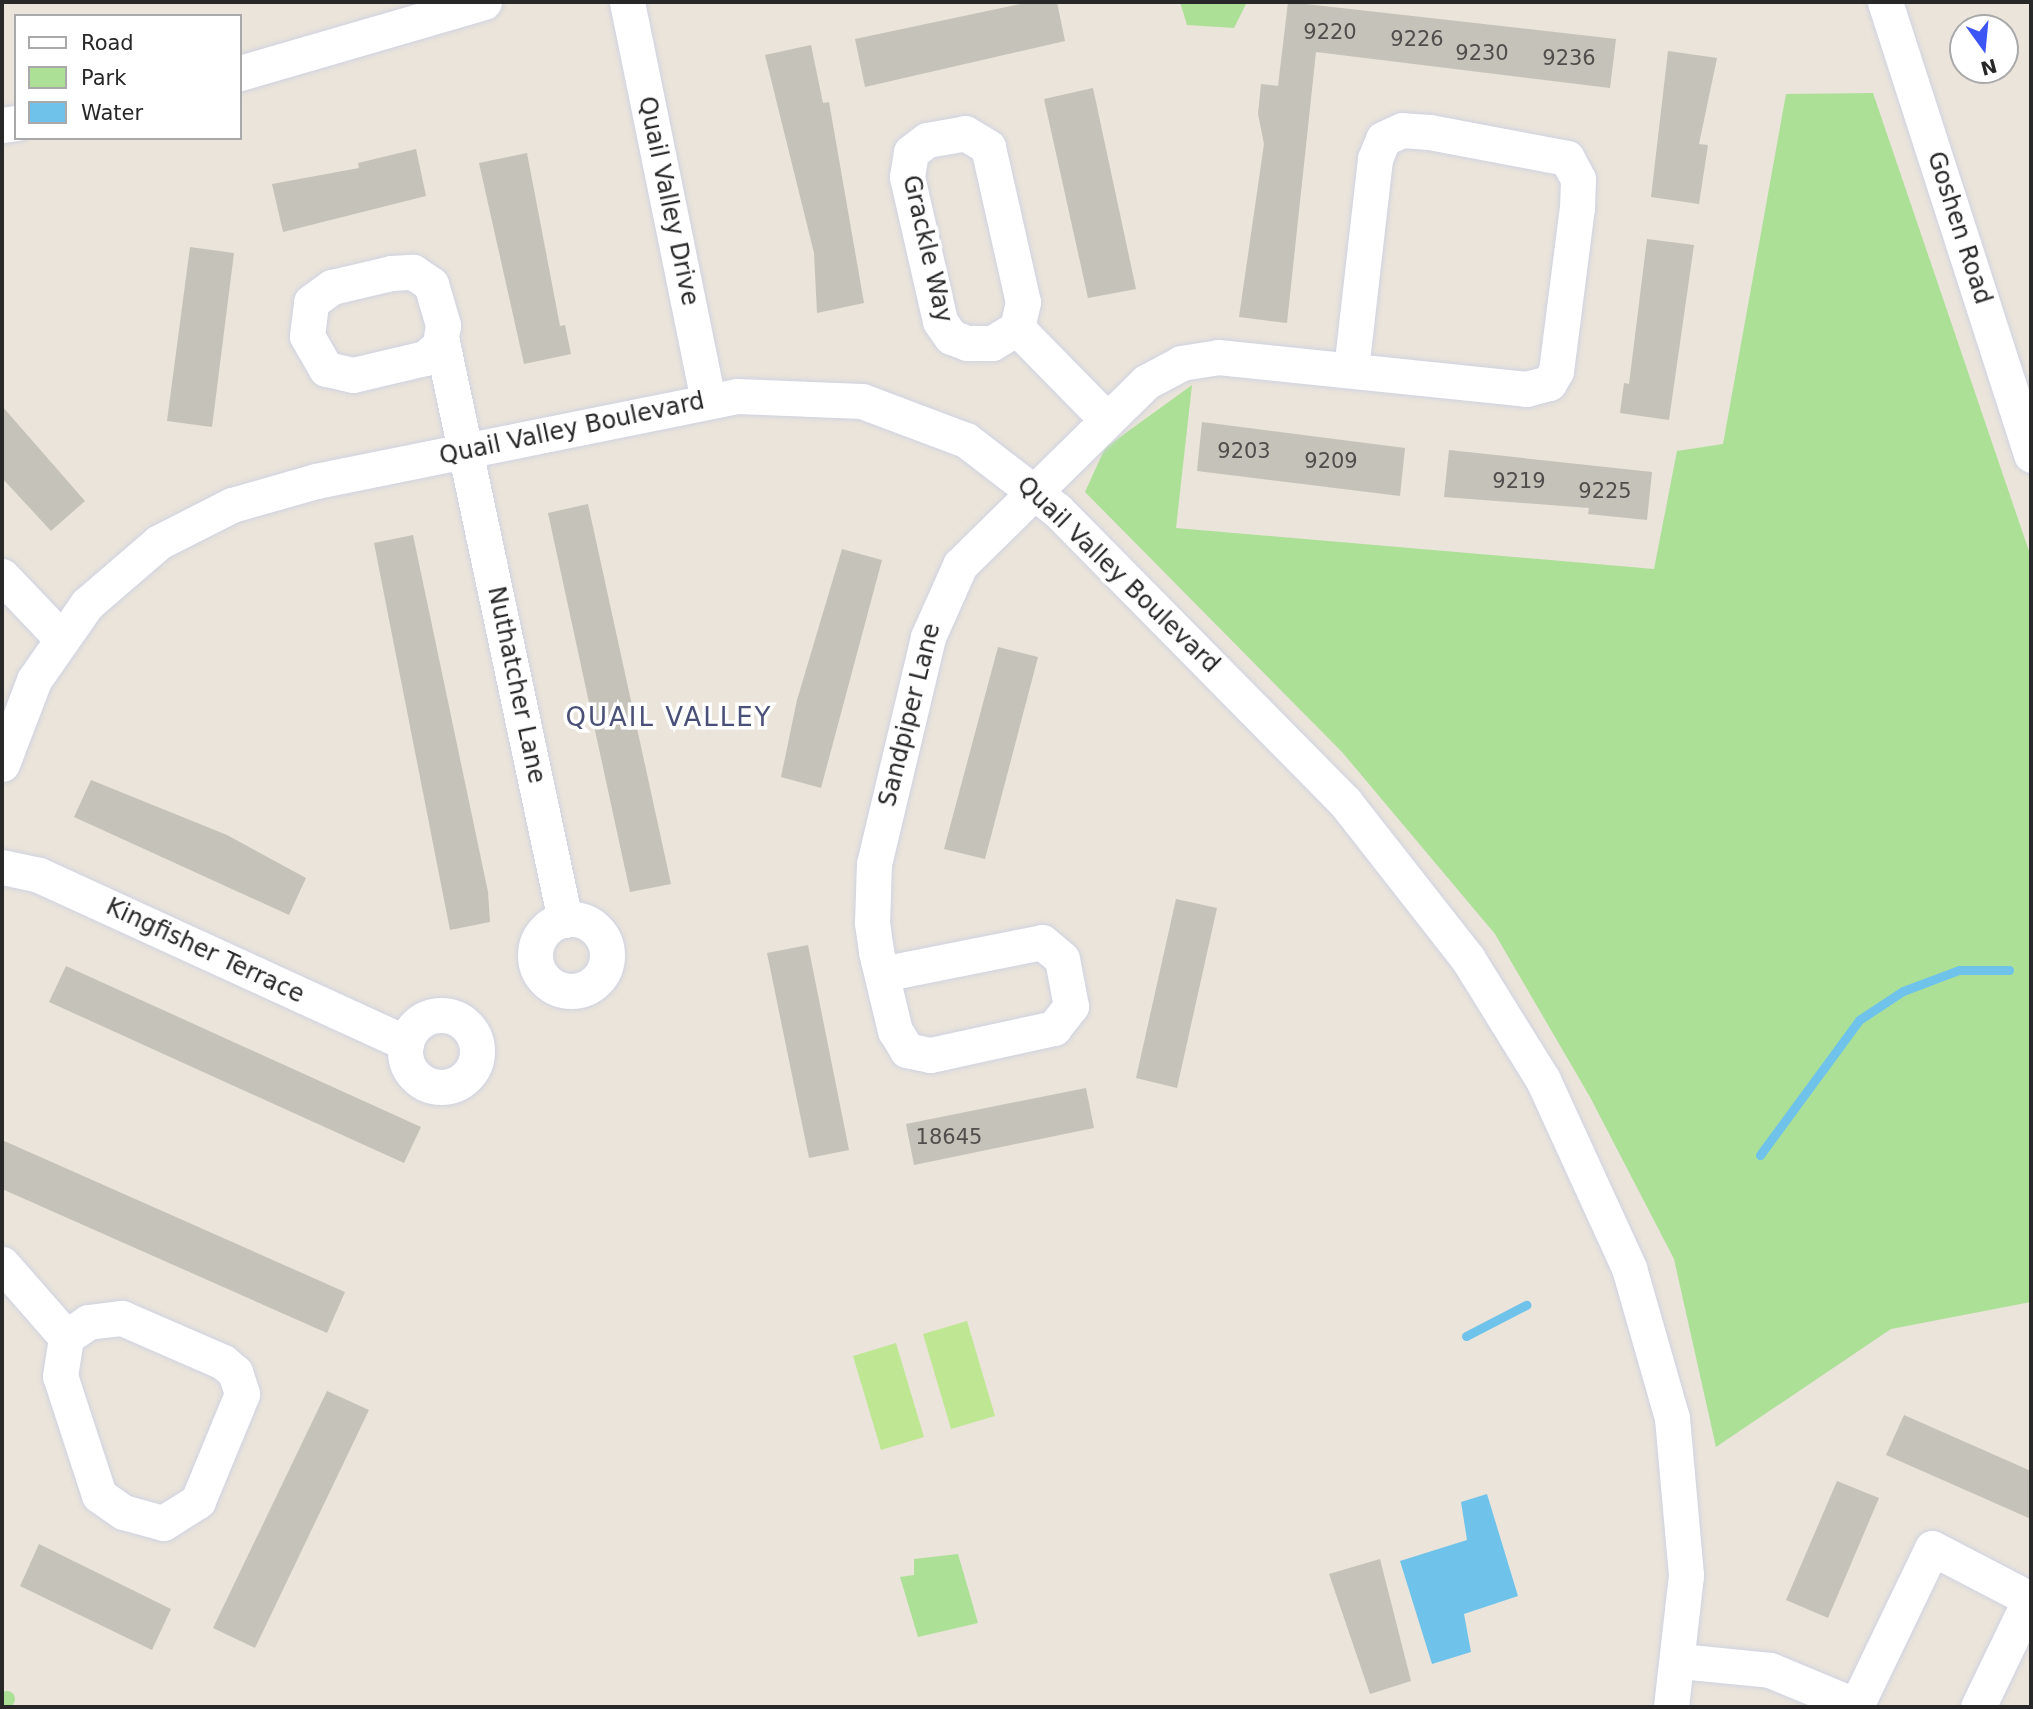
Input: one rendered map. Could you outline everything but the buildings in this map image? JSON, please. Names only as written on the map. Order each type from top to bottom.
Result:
[{"type":"street","points":[[242,72],[484,2]]},
{"type":"street","name":"Quail Valley Drive","points":[[627,2],[708,401]]},
{"type":"street","name":"Goshen Road","points":[[1885,2],[2031,455]]},
{"type":"street","name":"Sandpiper Lane","points":[[882,974],[1042,942],[1062,959],[1071,1006],[1054,1028],[921,1055],[900,1044],[882,974],[872,923],[874,864],[934,616],[960,565],[1105,419],[1152,377],[1196,359],[1351,369],[1525,389],[1549,383],[1556,371],[1577,208],[1578,179],[1567,158],[1429,132],[1402,130],[1383,139],[1375,159],[1351,369]]},
{"type":"street","name":"Grackle Way","points":[[965,133],[991,151],[1023,302],[1017,328],[992,343],[967,344],[951,337],[940,321],[907,177],[909,157],[923,142],[965,133]]},
{"type":"street","points":[[1017,328],[1105,419]]},
{"type":"street","name":"Nuthatcher Lane","points":[[442,342],[565,920]]},
{"type":"street","name":"Quail Valley Boulevard","points":[[2,764],[26,696],[60,637],[126,566],[217,511],[276,490],[708,401],[801,394],[887,408],[966,440],[1035,491],[1383,846],[1468,959],[1543,1080],[1629,1268],[1664,1381],[1684,1495],[1680,1661],[1671,1707]]},
{"type":"street","points":[[2,576],[60,637]]},
{"type":"street","name":"Kingfisher Terrace","points":[[2,867],[39,875],[405,1043]]},
{"type":"street","points":[[2,1264],[66,1337],[60,1376],[99,1495],[148,1523],[189,1511],[240,1410],[235,1372],[122,1318],[88,1322],[66,1337]]},
{"type":"street","points":[[1680,1661],[1770,1670],[1857,1707],[1932,1548],[2030,1599],[1978,1707]]},
{"type":"green space","points":[[1180,2],[1247,2],[1234,28],[1187,25]]},
{"type":"green space","points":[[1873,93],[2031,557],[2031,1302],[1891,1329],[1716,1447],[1674,1259],[1590,1097],[1495,934],[1342,752],[1085,492],[1105,448],[1192,385],[1176,528],[1654,569],[1677,451],[1723,444],[1786,94]]},
{"type":"green space","points":[[967,1321],[995,1416],[951,1429],[923,1334]]},
{"type":"green space","points":[[896,1343],[924,1437],[881,1450],[853,1356]]},
{"type":"green space","points":[[958,1554],[978,1623],[918,1637],[900,1577],[914,1575],[914,1559]]},
{"type":"green space","points":[[4,1691],[10,1691],[15,1699],[13,1705],[4,1707],[-1,1702],[-1,1696]]},
{"type":"water","points":[[1487,1494],[1518,1596],[1464,1614],[1471,1652],[1432,1664],[1400,1561],[1467,1540],[1461,1502]]},
{"type":"waterway","points":[[1760,1155],[1859,1020],[1903,991],[1959,970],[2009,970]]},
{"type":"waterway","points":[[1466,1336],[1526,1305]]},
{"type":"district","name":"QUAIL VALLEY","points":[[669,718]]}]
